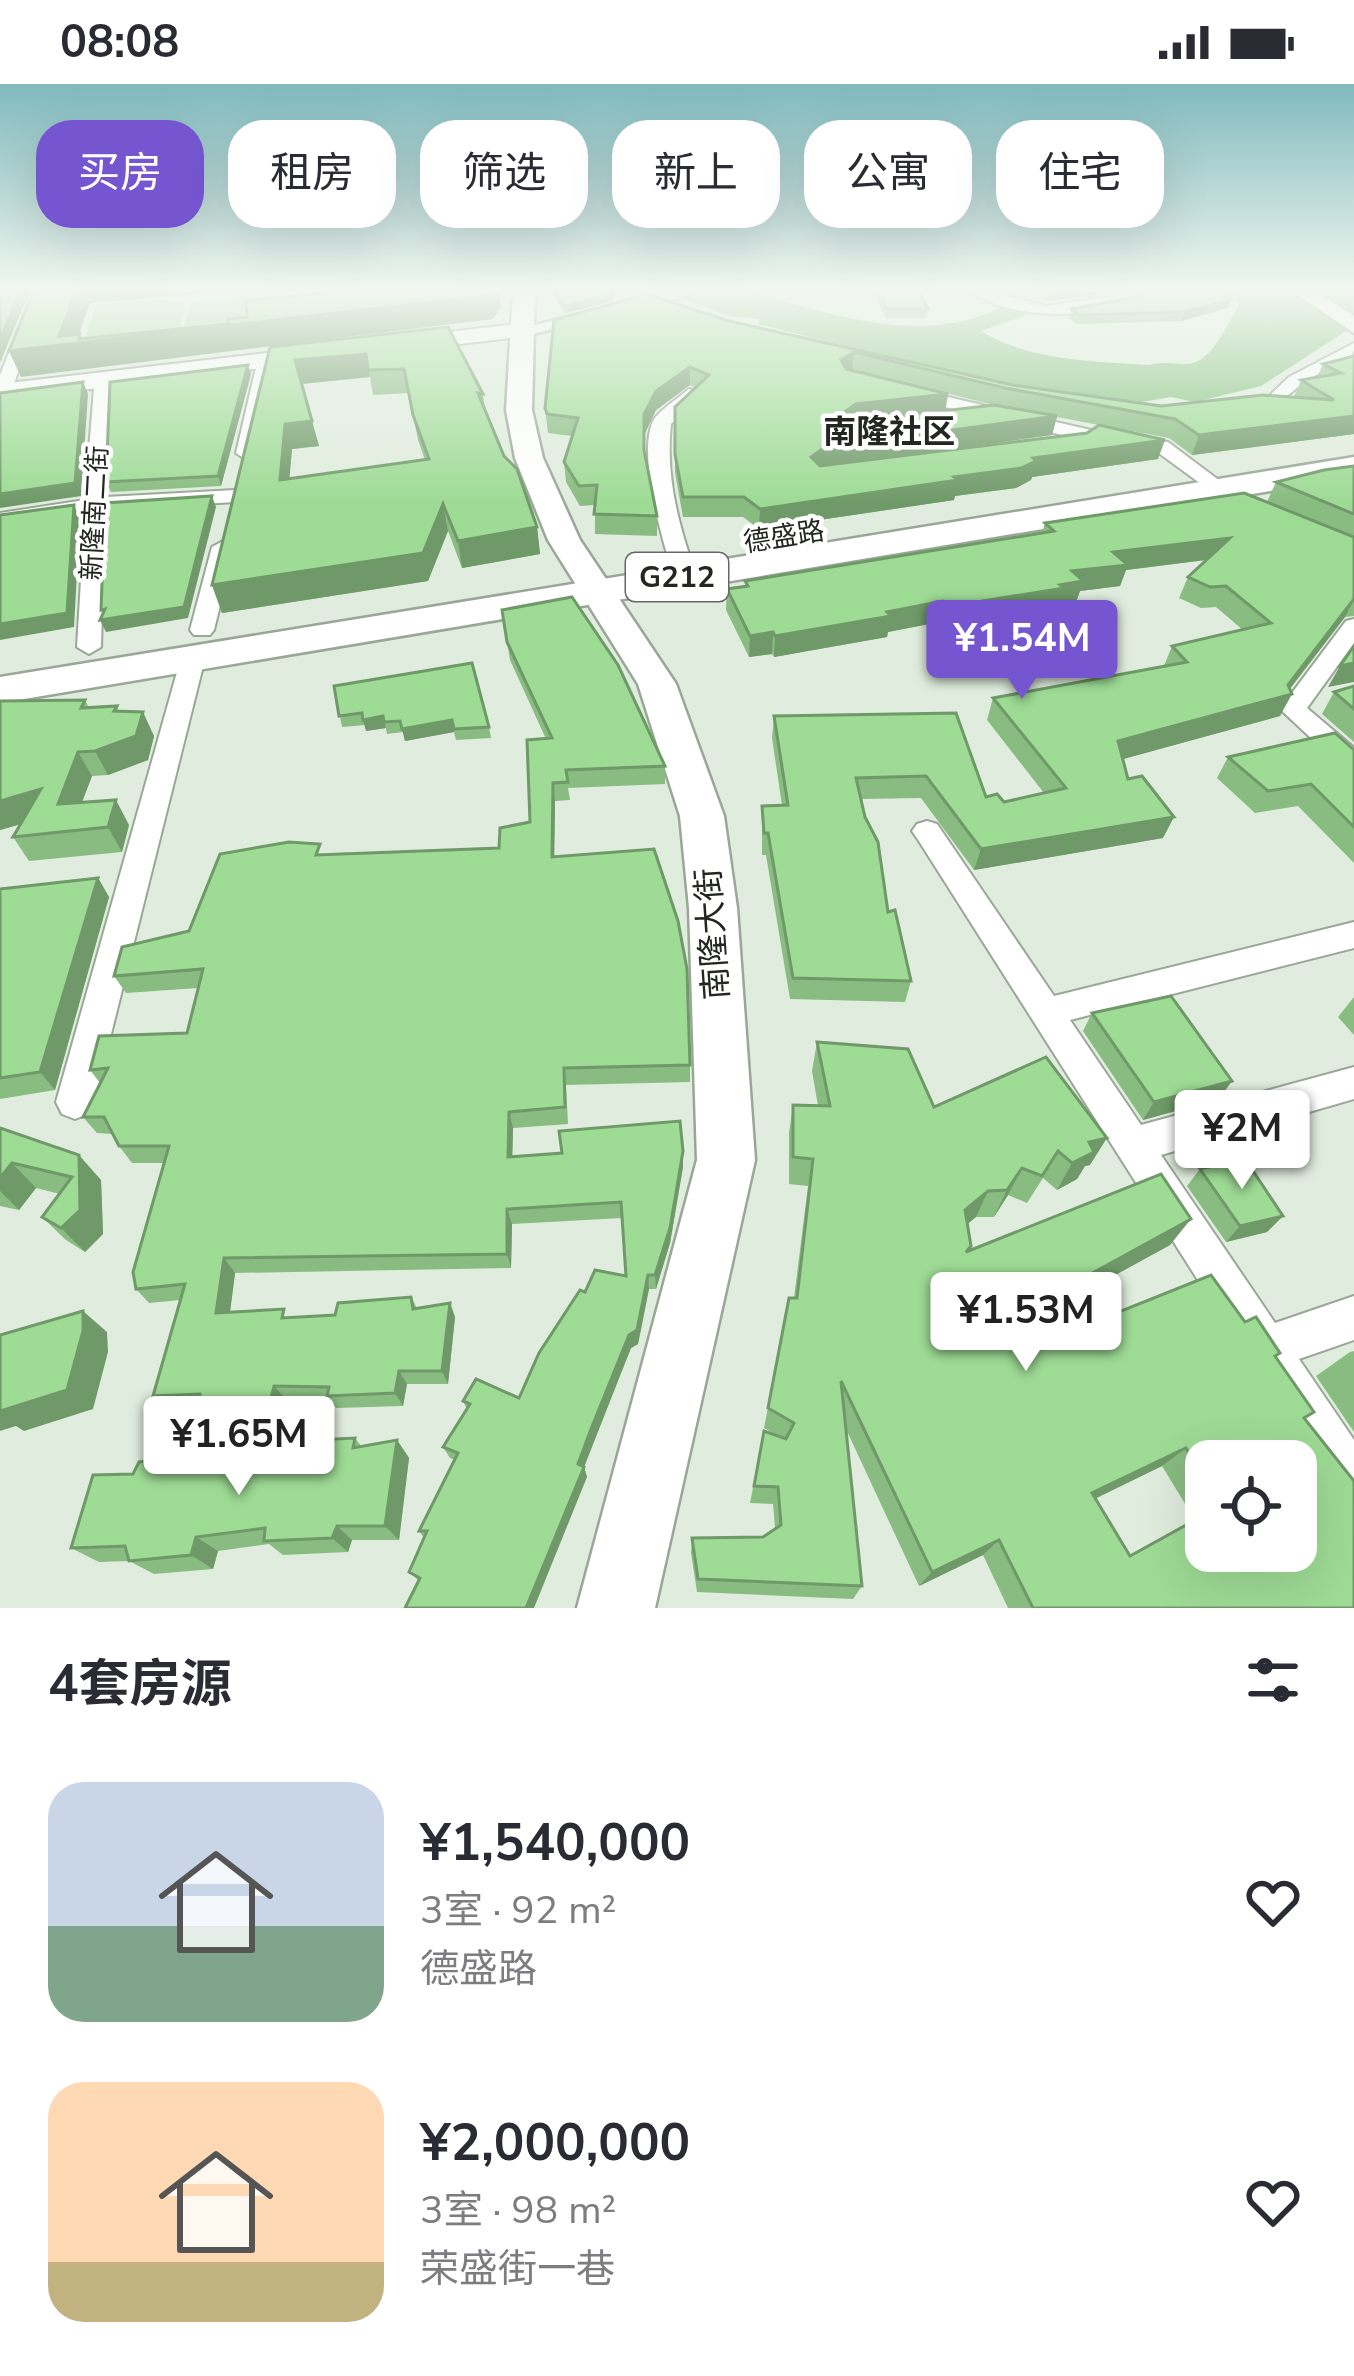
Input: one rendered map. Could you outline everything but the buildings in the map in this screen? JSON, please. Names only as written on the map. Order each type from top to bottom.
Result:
[{"type":"highway","name":"德盛路","points":[[590,579],[678,554],[1205,481],[1354,446]]},
{"type":"highway","name":"G212","points":[[0,690],[197,644],[590,579],[1205,481],[1354,467]]},
{"type":"highway","name":"G212","points":[[0,661],[89,646],[197,644]]},
{"type":"main road","points":[[0,394],[249,361]]},
{"type":"main road","name":"南隆大街","points":[[522,361],[519,410],[529,458],[564,540],[657,685],[702,816],[713,908],[726,1160],[616,1608]]},
{"type":"street","points":[[0,394],[13,361]]},
{"type":"street","points":[[75,1102],[197,644],[266,361]]},
{"type":"street","points":[[1228,407],[1273,401],[1295,381],[1331,361]]},
{"type":"street","name":"新隆南二街","points":[[89,646],[101,380]]},
{"type":"street","points":[[895,390],[1104,439],[1161,446],[1205,481],[1251,508]]},
{"type":"street","points":[[678,554],[664,512],[659,440],[662,422],[695,393]]},
{"type":"street","points":[[937,423],[1000,416]]},
{"type":"street","points":[[1034,448],[1104,439]]},
{"type":"street","points":[[0,519],[142,498],[235,496]]},
{"type":"street","points":[[1293,709],[1354,626]]},
{"type":"street","points":[[1293,709],[1334,698]]},
{"type":"street","points":[[1293,709],[1354,763]]},
{"type":"street","points":[[927,831],[1354,1482]]},
{"type":"street","points":[[1046,1012],[1354,935]]},
{"type":"street","points":[[1133,1145],[1354,1083]]},
{"type":"street","points":[[1266,1348],[1354,1318]]},
{"type":"shaded area","points":[[905,361],[1149,365],[1300,361],[1261,386],[1195,402],[1171,397],[1136,403],[980,380]]},
{"type":"district","name":"南隆社区","points":[[889,432]]}]
